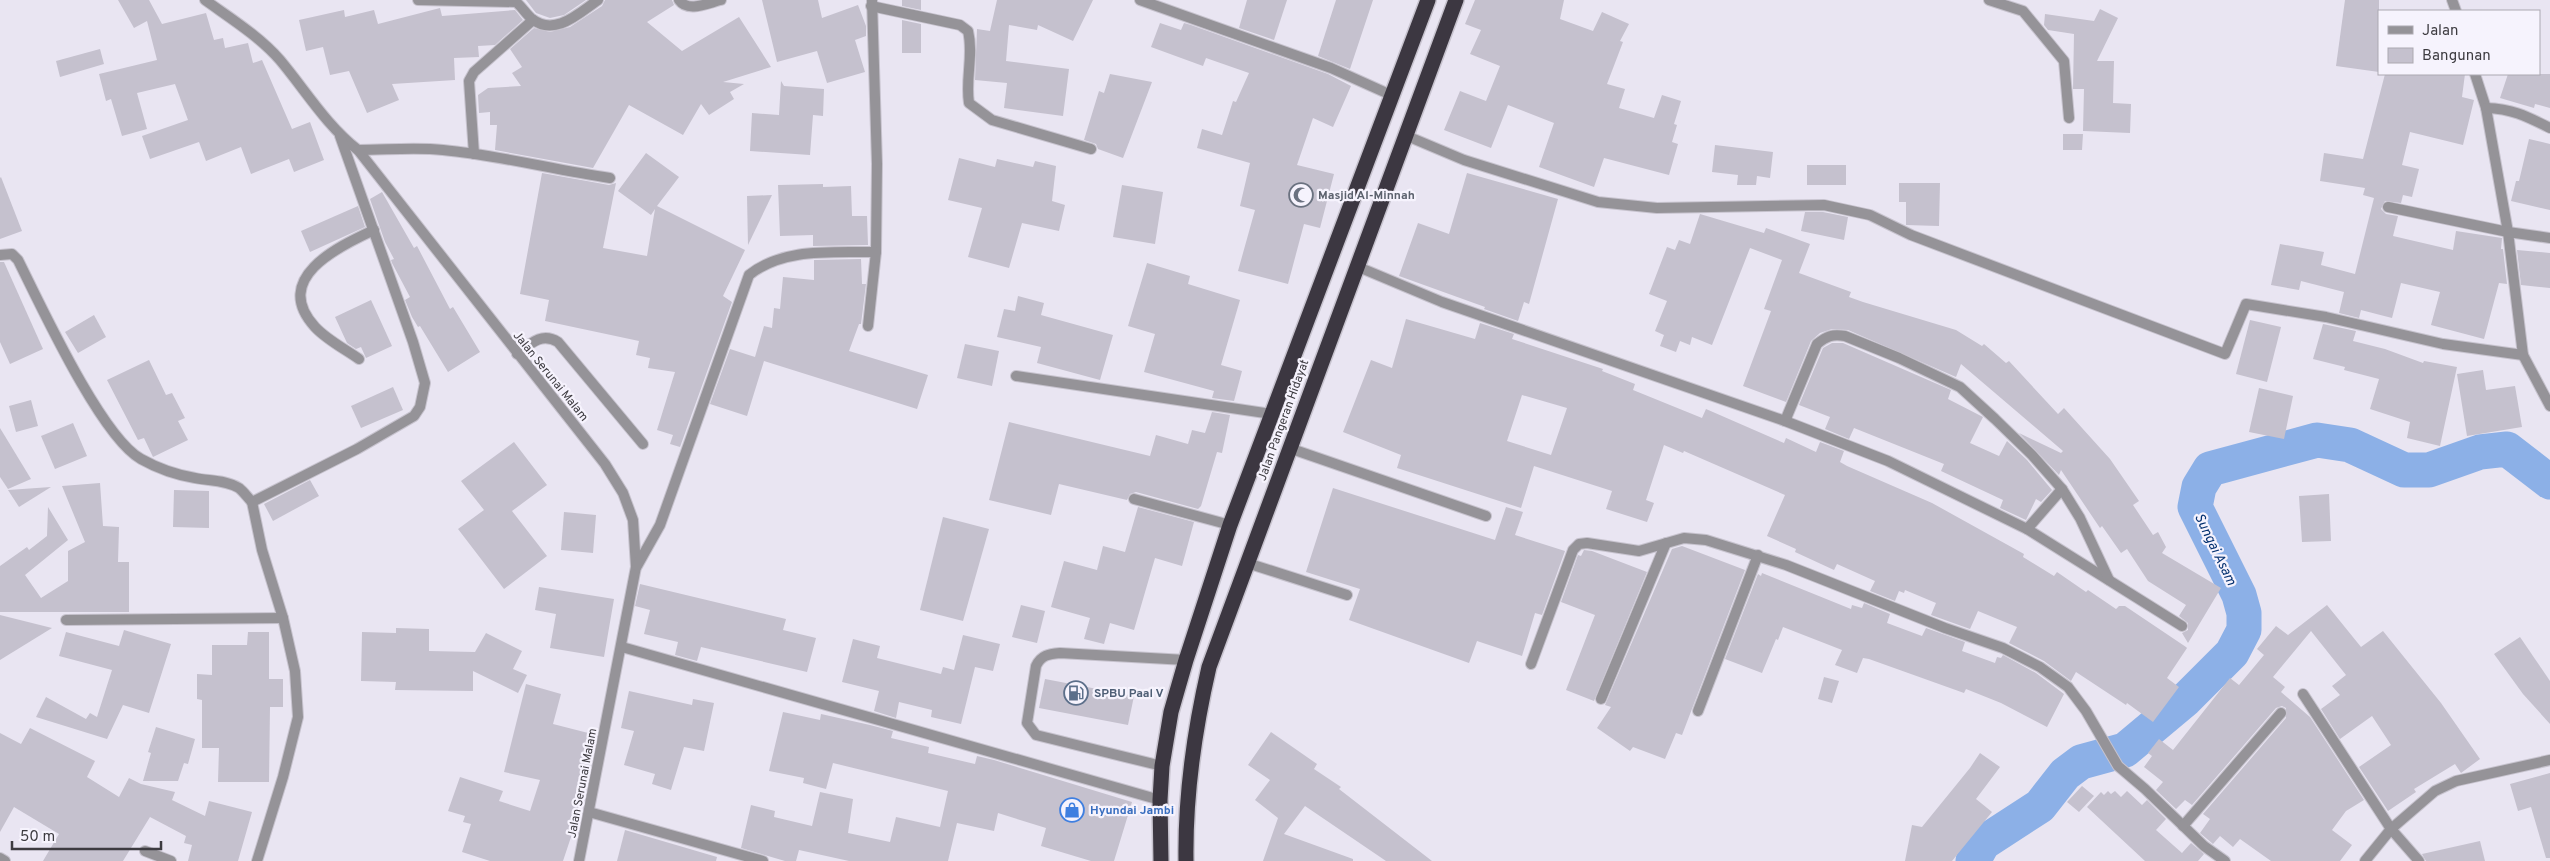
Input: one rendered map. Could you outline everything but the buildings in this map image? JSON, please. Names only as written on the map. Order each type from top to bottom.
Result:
[{"type":"highway","name":"Jalan Pangeran Hidayat","points":[[1162,861],[1160,800],[1162,766],[1171,712],[1186,660],[1230,525],[1428,0]]},
{"type":"highway","name":"Jalan Pangeran Hidayat","points":[[1186,861],[1189,772],[1197,719],[1209,667],[1288,448],[1407,136],[1456,0]]},
{"type":"highway","points":[[1332,255],[1356,266]]},
{"type":"highway","points":[[1186,660],[1209,667]]},
{"type":"highway","points":[[1162,766],[1189,772]]},
{"type":"street","name":"Jalan Serunai Malam","points":[[205,0],[246,29],[279,59],[340,136],[358,150],[605,464],[623,493],[633,520],[636,567],[579,861]]},
{"type":"street","points":[[418,0],[515,1],[533,20],[546,25],[556,26],[598,0]]},
{"type":"street","points":[[679,0],[687,6],[697,6],[721,0]]},
{"type":"street","points":[[1140,0],[1331,68],[1391,95]]},
{"type":"street","points":[[1989,0],[2023,11],[2064,60],[2069,118]]},
{"type":"street","points":[[868,326],[876,252],[877,164],[872,3],[960,25],[968,31],[971,42],[967,90],[969,103],[992,120],[1090,149]]},
{"type":"street","points":[[474,154],[469,81],[474,72],[533,20]]},
{"type":"street","points":[[2475,75],[2486,108],[2508,232],[2523,355],[2550,406]]},
{"type":"street","points":[[2486,108],[2506,108],[2519,112],[2550,128]]},
{"type":"street","points":[[252,502],[357,450],[414,416],[420,407],[424,382],[374,230],[340,136]]},
{"type":"street","points":[[1407,136],[1464,160],[1598,202],[1656,208],[1824,205],[1870,215],[1929,242],[2226,354],[2246,304],[2326,317],[2443,344],[2523,355]]},
{"type":"street","points":[[358,150],[441,149],[610,178]]},
{"type":"street","points":[[2388,207],[2508,232],[2550,238]]},
{"type":"street","points":[[359,359],[316,328],[305,314],[299,295],[303,282],[325,256],[339,246],[374,230]]},
{"type":"street","points":[[636,567],[660,525],[749,275],[760,266],[774,260],[804,253],[876,252]]},
{"type":"street","points":[[0,255],[12,254],[18,260],[85,386],[123,446],[140,458],[165,470],[193,478],[228,484],[240,489],[252,502],[262,550],[283,618],[295,671],[298,717],[283,777],[257,861]]},
{"type":"street","points":[[1356,266],[1442,302],[1785,421],[1888,461],[2027,530],[2182,626]]},
{"type":"street","points":[[1785,421],[1817,344],[1825,337],[1833,334],[1845,336],[1899,358],[1960,388],[2032,455],[2062,489],[2080,518],[2109,580]]},
{"type":"street","points":[[517,354],[535,340],[543,337],[551,338],[558,342],[643,444]]},
{"type":"street","points":[[1016,376],[1272,414]]},
{"type":"street","points":[[1288,448],[1486,516]]},
{"type":"street","points":[[2027,530],[2062,489]]},
{"type":"street","points":[[1134,499],[1230,525]]},
{"type":"street","points":[[1531,664],[1573,550],[1579,544],[1587,543],[1639,551],[1684,538],[1695,538],[1758,555],[1879,600],[1945,628],[2003,648],[2040,667],[2068,687],[2086,712],[2099,737],[2118,766],[2204,846],[2226,861]]},
{"type":"street","points":[[1601,699],[1666,543]]},
{"type":"street","points":[[1698,711],[1758,555]]},
{"type":"street","points":[[1247,563],[1347,595]]},
{"type":"street","points":[[66,620],[283,618]]},
{"type":"street","points":[[622,647],[1160,800]]},
{"type":"street","points":[[1162,766],[1036,735],[1027,723],[1036,666],[1039,660],[1048,654],[1060,653],[1186,660]]},
{"type":"street","points":[[2303,694],[2390,829],[2418,861]]},
{"type":"street","points":[[2183,826],[2281,714]]},
{"type":"street","points":[[2365,861],[2390,829],[2435,791],[2456,781],[2550,760]]},
{"type":"street","points":[[589,812],[764,861]]},
{"type":"street","points":[[145,850],[171,861]]},
{"type":"waterway","name":"Sungai Asam","points":[[1973,861],[1983,843],[2040,806],[2065,774],[2081,762],[2125,750],[2186,699],[2232,653],[2244,630],[2244,613],[2239,595],[2195,507],[2199,487],[2210,469],[2317,440],[2350,445],[2404,470],[2429,470],[2480,452],[2507,449],[2550,482]]},
{"type":"place","name":"Masjid Al-Minnah","points":[[1301,195]]},
{"type":"place","name":"SPBU Paal V","points":[[1076,693]]},
{"type":"place","name":"Hyundai Jambi","points":[[1072,810]]}]
